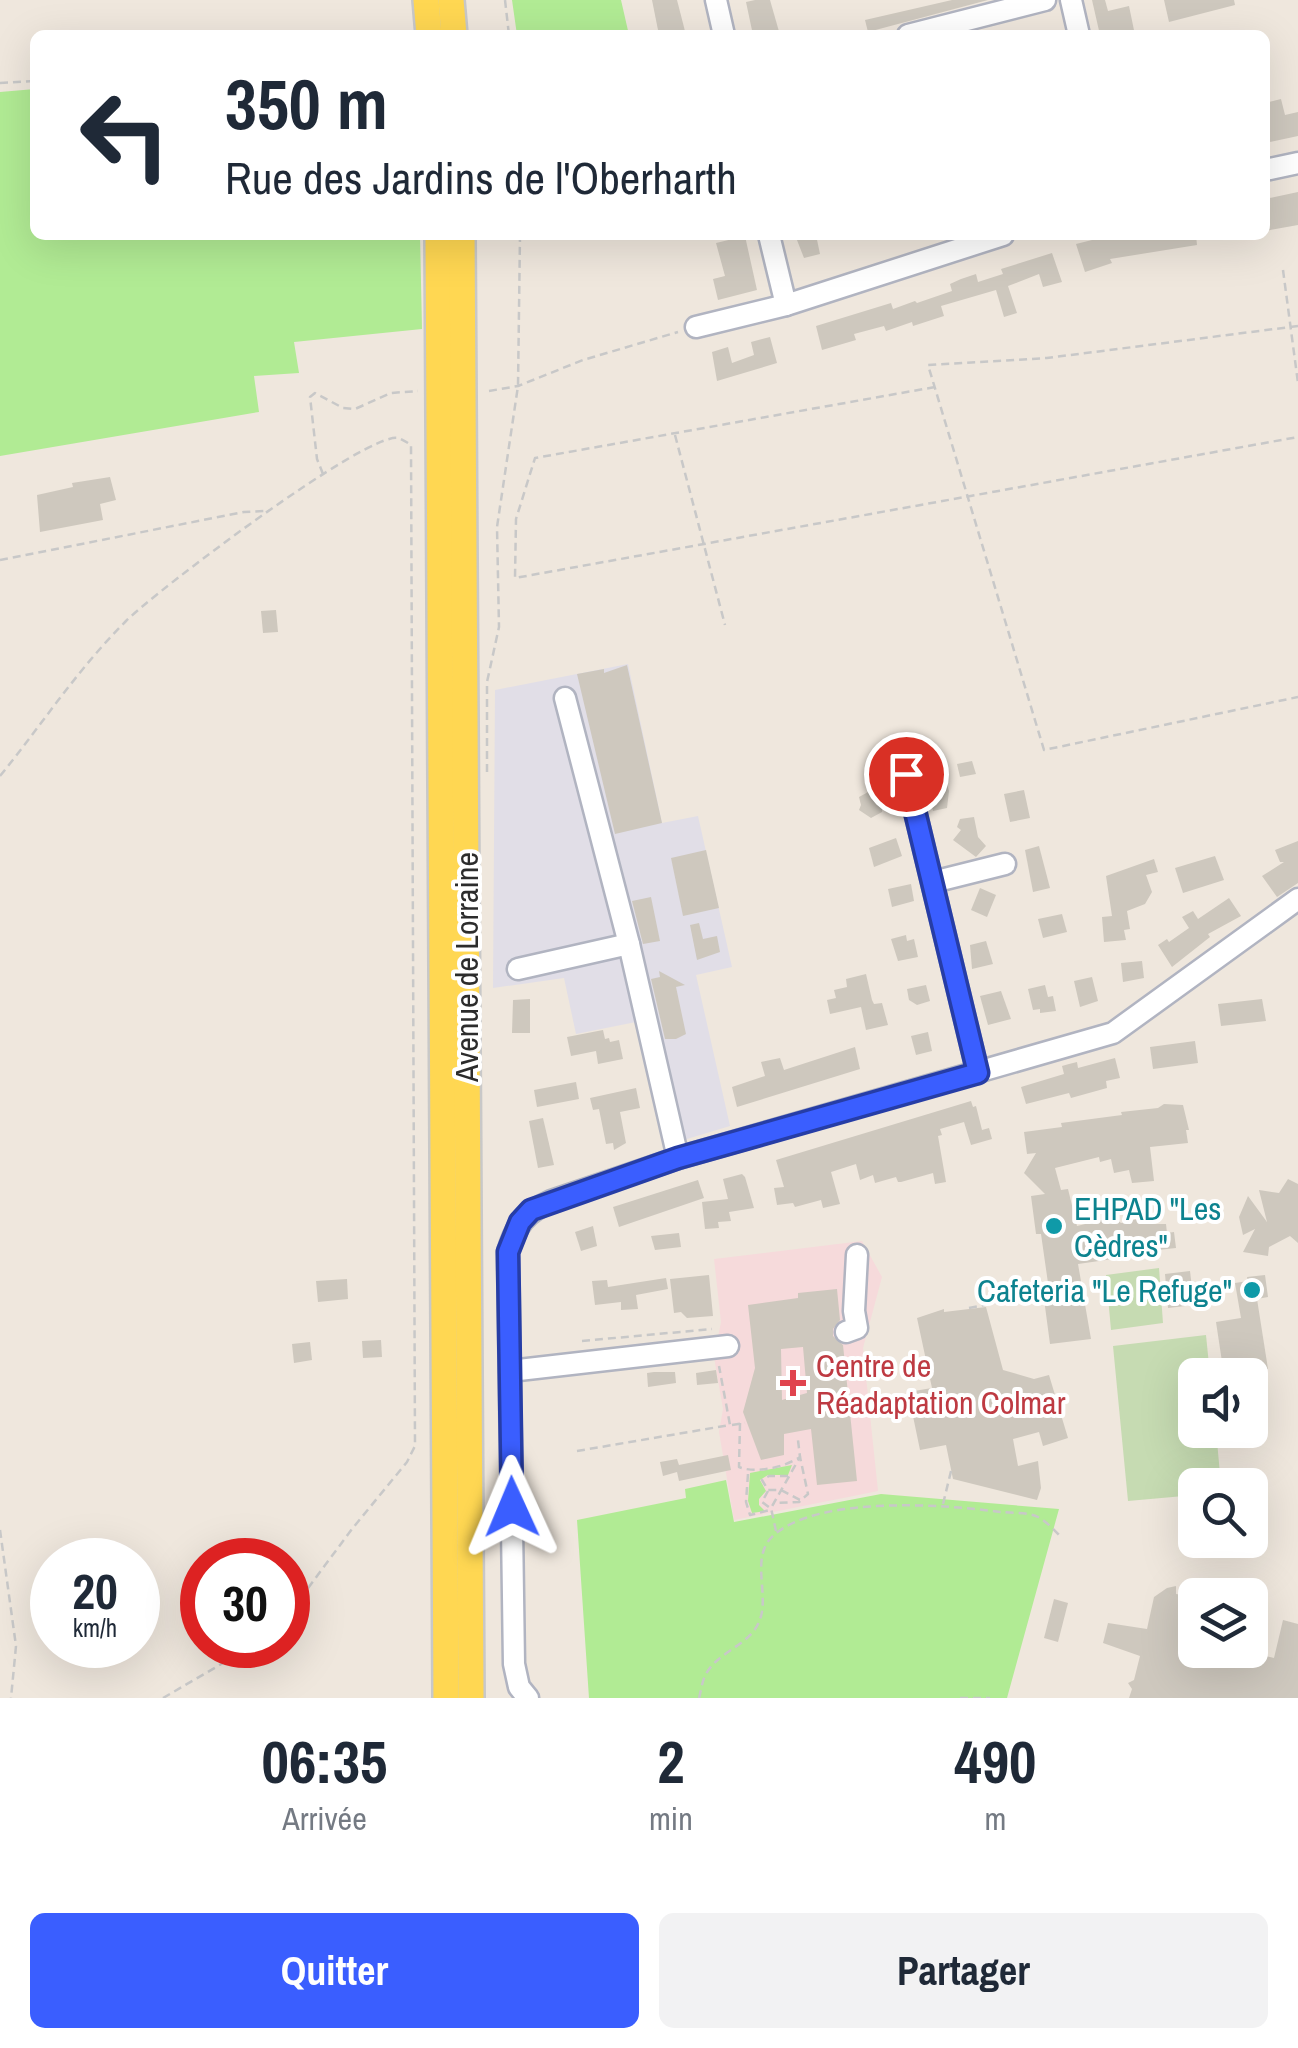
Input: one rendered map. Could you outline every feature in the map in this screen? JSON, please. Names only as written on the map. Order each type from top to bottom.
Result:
[{"type":"main road","points":[[426,0],[429,30]]},
{"type":"main road","points":[[451,0],[454,30]]},
{"type":"main road","name":"Avenue de Lorraine","points":[[438,240],[446,1698]]},
{"type":"main road","name":"Avenue de Lorraine","points":[[462,240],[470,1698]]},
{"type":"street","points":[[716,0],[723,30]]},
{"type":"street","points":[[928,30],[1046,0]]},
{"type":"street","points":[[1070,0],[1078,30]]},
{"type":"street","points":[[1270,169],[1298,163]]},
{"type":"street","points":[[771,240],[786,304]]},
{"type":"street","points":[[696,327],[786,304],[987,240]]},
{"type":"street","points":[[566,698],[630,944],[678,1158]]},
{"type":"street","points":[[906,774],[978,1073]]},
{"type":"street","points":[[933,882],[1005,864]]},
{"type":"street","points":[[528,1698],[520,1687],[514,1664],[508,1252],[520,1222],[531,1210],[678,1158],[1114,1033],[1298,899]]},
{"type":"street","points":[[518,968],[630,944]]},
{"type":"street","points":[[846,1332],[857,1328],[857,1255]]},
{"type":"street","points":[[510,1370],[721,1347]]},
{"type":"path","points":[[505,0],[508,30]]},
{"type":"path","points":[[0,84],[30,81]]},
{"type":"path","points":[[487,782],[487,682],[499,627],[497,527],[518,386],[520,240]]},
{"type":"path","points":[[1283,270],[1298,383]]},
{"type":"path","points":[[1298,326],[1046,358],[928,365],[1044,750],[1298,697]]},
{"type":"path","points":[[489,391],[518,386],[583,360],[696,327]]},
{"type":"path","points":[[935,387],[535,458],[516,518],[516,578],[1298,437]]},
{"type":"path","points":[[323,474],[310,397],[322,394],[343,408],[355,408],[391,393],[420,391]]},
{"type":"path","points":[[674,434],[725,625]]},
{"type":"path","points":[[0,776],[71,680],[129,618],[266,511],[323,474],[386,439],[399,438],[411,445],[416,1446],[310,1585]]},
{"type":"path","points":[[0,560],[244,512],[266,511]]},
{"type":"path","points":[[968,1308],[1019,1298]]},
{"type":"path","points":[[582,1342],[712,1326],[721,1347],[730,1425]]},
{"type":"path","points":[[576,1450],[743,1423],[739,1467],[748,1471],[791,1463],[800,1457]]},
{"type":"path","points":[[748,1471],[746,1502],[750,1514],[801,1500],[808,1494],[798,1440]]},
{"type":"path","points":[[777,1533],[772,1507],[800,1457]]},
{"type":"path","points":[[943,1504],[952,1467]]},
{"type":"path","points":[[768,1490],[762,1480],[789,1476]]},
{"type":"path","points":[[768,1490],[762,1502],[772,1507]]},
{"type":"path","points":[[768,1490],[781,1490],[801,1500]]},
{"type":"path","points":[[699,1698],[704,1676],[711,1667],[759,1622],[766,1544],[777,1533],[804,1520],[859,1507],[943,1504],[1038,1517],[1061,1537]]},
{"type":"path","points":[[0,1530],[16,1646],[11,1698]]},
{"type":"path","points":[[162,1698],[214,1668]]},
{"type":"path","points":[[960,1698],[990,1698]]},
{"type":"shaded area","points":[[628,664],[662,823],[698,816],[732,967],[696,975],[730,1126],[667,1145],[641,1021],[576,1034],[564,978],[493,988],[495,690]]},
{"type":"shaded area","name":"Centre de Réadaptation Colmar","points":[[862,1241],[882,1277],[863,1348],[878,1491],[734,1520],[719,1432],[723,1409],[714,1357],[721,1322],[714,1259]]},
{"type":"green space","points":[[512,0],[621,0],[628,30],[516,30]]},
{"type":"green space","points":[[30,89],[30,240],[420,240],[422,329],[294,342],[299,373],[254,376],[259,412],[0,456],[0,92]]},
{"type":"green space","points":[[1159,1268],[1163,1323],[1111,1330],[1106,1275]]},
{"type":"green space","points":[[1206,1335],[1208,1358],[1178,1358],[1178,1448],[1218,1448],[1219,1468],[1178,1468],[1178,1497],[1128,1501],[1113,1346]]},
{"type":"green space","points":[[792,1465],[788,1475],[768,1475],[760,1480],[766,1491],[759,1505],[765,1511],[752,1513],[748,1501],[750,1473]]},
{"type":"green space","points":[[726,1480],[734,1522],[881,1494],[1059,1509],[1007,1698],[589,1698],[577,1520],[686,1498],[685,1489]]},
{"type":"building","points":[[652,0],[677,0],[685,30],[658,30]]},
{"type":"building","points":[[770,0],[779,30],[752,30],[746,2]]},
{"type":"building","points":[[952,0],[988,0],[876,30],[868,30],[865,20]]},
{"type":"building","points":[[1092,0],[1105,0],[1108,11],[1129,6],[1134,30],[1099,30]]},
{"type":"building","points":[[1164,0],[1234,0],[1235,5],[1169,22]]},
{"type":"building","points":[[1281,99],[1285,115],[1298,112],[1298,136],[1270,142],[1270,102]]},
{"type":"building","points":[[1298,192],[1298,225],[1270,230],[1270,198]]},
{"type":"building","points":[[746,240],[757,290],[718,300],[713,279],[725,276],[716,243]]},
{"type":"building","points":[[797,240],[817,240],[820,254],[804,258]]},
{"type":"building","points":[[1092,240],[1196,240],[1197,245],[1110,259],[1112,263],[1085,272],[1076,244]]},
{"type":"building","points":[[1052,253],[1062,282],[1043,287],[1039,274],[1008,286],[1017,313],[1004,317],[996,290],[941,306],[944,316],[913,326],[912,322],[886,331],[884,326],[854,334],[856,340],[822,350],[816,326],[891,303],[893,309],[917,303],[952,291],[950,284],[961,279],[976,274],[978,282],[1003,274],[1001,269]]},
{"type":"building","points":[[770,337],[777,363],[717,381],[712,352],[728,347],[732,363],[754,355],[751,342]]},
{"type":"building","points":[[110,477],[116,500],[100,504],[103,520],[40,532],[37,495],[73,487],[72,483]]},
{"type":"building","points":[[276,610],[278,632],[263,633],[261,611]]},
{"type":"building","points":[[627,665],[662,823],[615,834],[577,674],[604,669],[604,673]]},
{"type":"building","points":[[972,761],[976,774],[960,777],[957,764]]},
{"type":"building","points":[[945,777],[949,791],[947,808],[933,811],[926,781]]},
{"type":"building","points":[[1024,790],[1030,818],[1010,822],[1004,794]]},
{"type":"building","points":[[870,791],[883,800],[882,812],[871,818],[859,810],[859,797]]},
{"type":"building","points":[[974,817],[978,837],[986,846],[976,857],[953,840],[961,830],[957,827],[960,819]]},
{"type":"building","points":[[896,838],[902,856],[874,867],[869,848]]},
{"type":"building","points":[[1298,841],[1298,883],[1277,897],[1262,876],[1284,862],[1280,862],[1275,850]]},
{"type":"building","points":[[1039,846],[1050,888],[1033,892],[1025,850]]},
{"type":"building","points":[[706,850],[719,908],[683,916],[671,858]]},
{"type":"building","points":[[1215,856],[1224,880],[1183,893],[1175,868]]},
{"type":"building","points":[[1154,859],[1158,872],[1146,875],[1152,892],[1145,904],[1127,911],[1130,929],[1124,930],[1126,940],[1104,942],[1102,917],[1112,916],[1106,876]]},
{"type":"building","points":[[911,884],[914,901],[892,907],[888,889]]},
{"type":"building","points":[[980,888],[996,895],[987,917],[971,910]]},
{"type":"building","points":[[651,897],[660,941],[643,944],[632,901]]},
{"type":"building","points":[[1229,898],[1241,916],[1208,934],[1210,937],[1172,967],[1158,945],[1189,928],[1182,917],[1193,911],[1198,919]]},
{"type":"building","points":[[1062,914],[1067,932],[1043,938],[1038,919]]},
{"type":"building","points":[[699,923],[703,939],[717,936],[720,952],[697,960],[690,925]]},
{"type":"building","points":[[906,935],[907,941],[914,939],[918,957],[898,961],[891,939]]},
{"type":"building","points":[[986,941],[993,964],[972,969],[970,945]]},
{"type":"building","points":[[1142,961],[1144,978],[1123,982],[1121,963]]},
{"type":"building","points":[[659,971],[685,985],[676,987],[686,1034],[676,1039],[665,1039],[651,979],[660,977]]},
{"type":"building","points":[[866,974],[872,1000],[874,1004],[882,1003],[888,1025],[866,1030],[861,1007],[830,1014],[827,1000],[836,998],[834,990],[847,987],[846,979]]},
{"type":"building","points":[[1092,977],[1098,1001],[1080,1007],[1074,981]]},
{"type":"building","points":[[926,985],[930,1001],[917,1005],[909,1000],[907,989]]},
{"type":"building","points":[[1045,985],[1048,997],[1053,996],[1056,1011],[1040,1013],[1040,1009],[1033,1010],[1028,989]]},
{"type":"building","points":[[1001,991],[1011,1019],[988,1025],[980,996]]},
{"type":"building","points":[[530,999],[530,1033],[512,1033],[513,1000]]},
{"type":"building","points":[[1262,999],[1266,1021],[1221,1026],[1218,1004]]},
{"type":"building","points":[[603,1030],[605,1039],[619,1040],[623,1059],[598,1064],[596,1051],[571,1056],[567,1037]]},
{"type":"building","points":[[928,1032],[932,1051],[916,1055],[911,1036]]},
{"type":"building","points":[[1195,1041],[1198,1063],[1153,1069],[1150,1047]]},
{"type":"building","points":[[855,1047],[860,1069],[737,1107],[732,1087],[765,1076],[761,1062],[780,1058],[784,1070]]},
{"type":"building","points":[[1115,1058],[1120,1078],[1106,1081],[1107,1088],[1026,1104],[1021,1087],[1064,1074],[1062,1066],[1077,1062],[1078,1068]]},
{"type":"building","points":[[576,1082],[579,1099],[537,1107],[534,1090]]},
{"type":"building","points":[[636,1088],[640,1108],[620,1112],[626,1143],[614,1150],[613,1143],[606,1144],[599,1109],[593,1110],[590,1098]]},
{"type":"building","points":[[971,1101],[982,1130],[989,1128],[992,1139],[971,1145],[964,1122],[940,1129],[946,1182],[935,1184],[933,1173],[901,1182],[896,1177],[875,1183],[873,1175],[860,1180],[856,1164],[831,1172],[840,1204],[823,1208],[821,1200],[795,1207],[793,1203],[777,1205],[774,1188],[784,1187],[776,1160]]},
{"type":"building","name":"EHPAD \"Les Cèdres\"","points":[[1164,1104],[1183,1105],[1188,1143],[1150,1147],[1154,1181],[1132,1183],[1129,1170],[1114,1173],[1111,1159],[1100,1162],[1099,1157],[1055,1168],[1061,1190],[1068,1189],[1077,1226],[1114,1217],[1121,1223],[1142,1218],[1144,1224],[1166,1224],[1167,1233],[1174,1232],[1176,1248],[1112,1255],[1113,1259],[1078,1264],[1091,1339],[1050,1344],[1042,1284],[1048,1283],[1031,1196],[1045,1194],[1024,1173],[1036,1153],[1027,1154],[1024,1132]]},
{"type":"building","points":[[543,1118],[554,1165],[538,1168],[529,1121]]},
{"type":"building","points":[[742,1174],[754,1208],[729,1212],[731,1221],[718,1222],[719,1228],[705,1229],[702,1202],[728,1199],[723,1179]]},
{"type":"building","points":[[1288,1179],[1298,1184],[1298,1243],[1290,1236],[1269,1247],[1268,1256],[1243,1252],[1255,1229],[1243,1235],[1239,1217],[1248,1196],[1267,1222],[1259,1190],[1279,1193]]},
{"type":"building","points":[[698,1180],[704,1198],[619,1227],[613,1207]]},
{"type":"building","points":[[593,1226],[597,1246],[581,1251],[575,1232]]},
{"type":"building","points":[[679,1233],[681,1247],[655,1250],[651,1236]]},
{"type":"building","points":[[1190,1271],[1194,1305],[1168,1308],[1165,1274]]},
{"type":"building","points":[[709,1275],[713,1316],[687,1318],[681,1312],[674,1313],[670,1279]]},
{"type":"building","points":[[1265,1275],[1268,1297],[1257,1299],[1266,1358],[1221,1358],[1216,1322],[1241,1318],[1235,1283],[1248,1281],[1247,1277]]},
{"type":"building","points":[[666,1278],[668,1289],[636,1295],[638,1309],[621,1310],[621,1302],[595,1305],[592,1281],[607,1280],[608,1287]]},
{"type":"building","points":[[347,1279],[348,1299],[318,1302],[316,1281]]},
{"type":"building","points":[[837,1289],[840,1320],[833,1336],[843,1345],[857,1481],[817,1485],[811,1429],[784,1434],[784,1455],[761,1460],[743,1412],[755,1368],[748,1305],[798,1298],[798,1293]],"holes":[[[803,1347],[807,1393],[782,1400],[781,1349]]]},
{"type":"building","points":[[986,1307],[1003,1370],[1034,1379],[1049,1375],[1068,1438],[1043,1446],[1039,1432],[1013,1439],[1018,1466],[1038,1461],[1041,1488],[1037,1500],[953,1479],[946,1445],[920,1450],[908,1392],[932,1388],[917,1318],[944,1309]]},
{"type":"building","points":[[381,1340],[382,1357],[363,1358],[362,1341]]},
{"type":"building","points":[[310,1342],[312,1360],[294,1363],[292,1344]]},
{"type":"building","points":[[716,1370],[718,1383],[697,1385],[696,1373]]},
{"type":"building","points":[[675,1372],[676,1383],[648,1387],[647,1373]]},
{"type":"building","points":[[728,1455],[731,1470],[679,1481],[677,1472],[663,1476],[660,1462],[677,1459],[679,1465]]},
{"type":"building","points":[[1176,1586],[1178,1594],[1178,1668],[1268,1668],[1268,1657],[1274,1658],[1283,1620],[1298,1624],[1298,1698],[1129,1698],[1132,1689],[1128,1683],[1134,1680],[1140,1656],[1103,1643],[1108,1623],[1147,1629],[1154,1597]]},
{"type":"building","points":[[1054,1599],[1068,1603],[1058,1642],[1044,1638]]},
{"type":"place","name":"EHPAD \"Les Cèdres\"","points":[[1054,1226]]},
{"type":"place","name":"Cafeteria \"Le Refuge\"","points":[[1252,1290]]},
{"type":"place","name":"Centre de Réadaptation Colmar","points":[[793,1383]]},
{"type":"route","points":[[512,1507],[508,1252],[514,1232],[531,1210],[678,1158],[978,1073],[906,774]]}]
